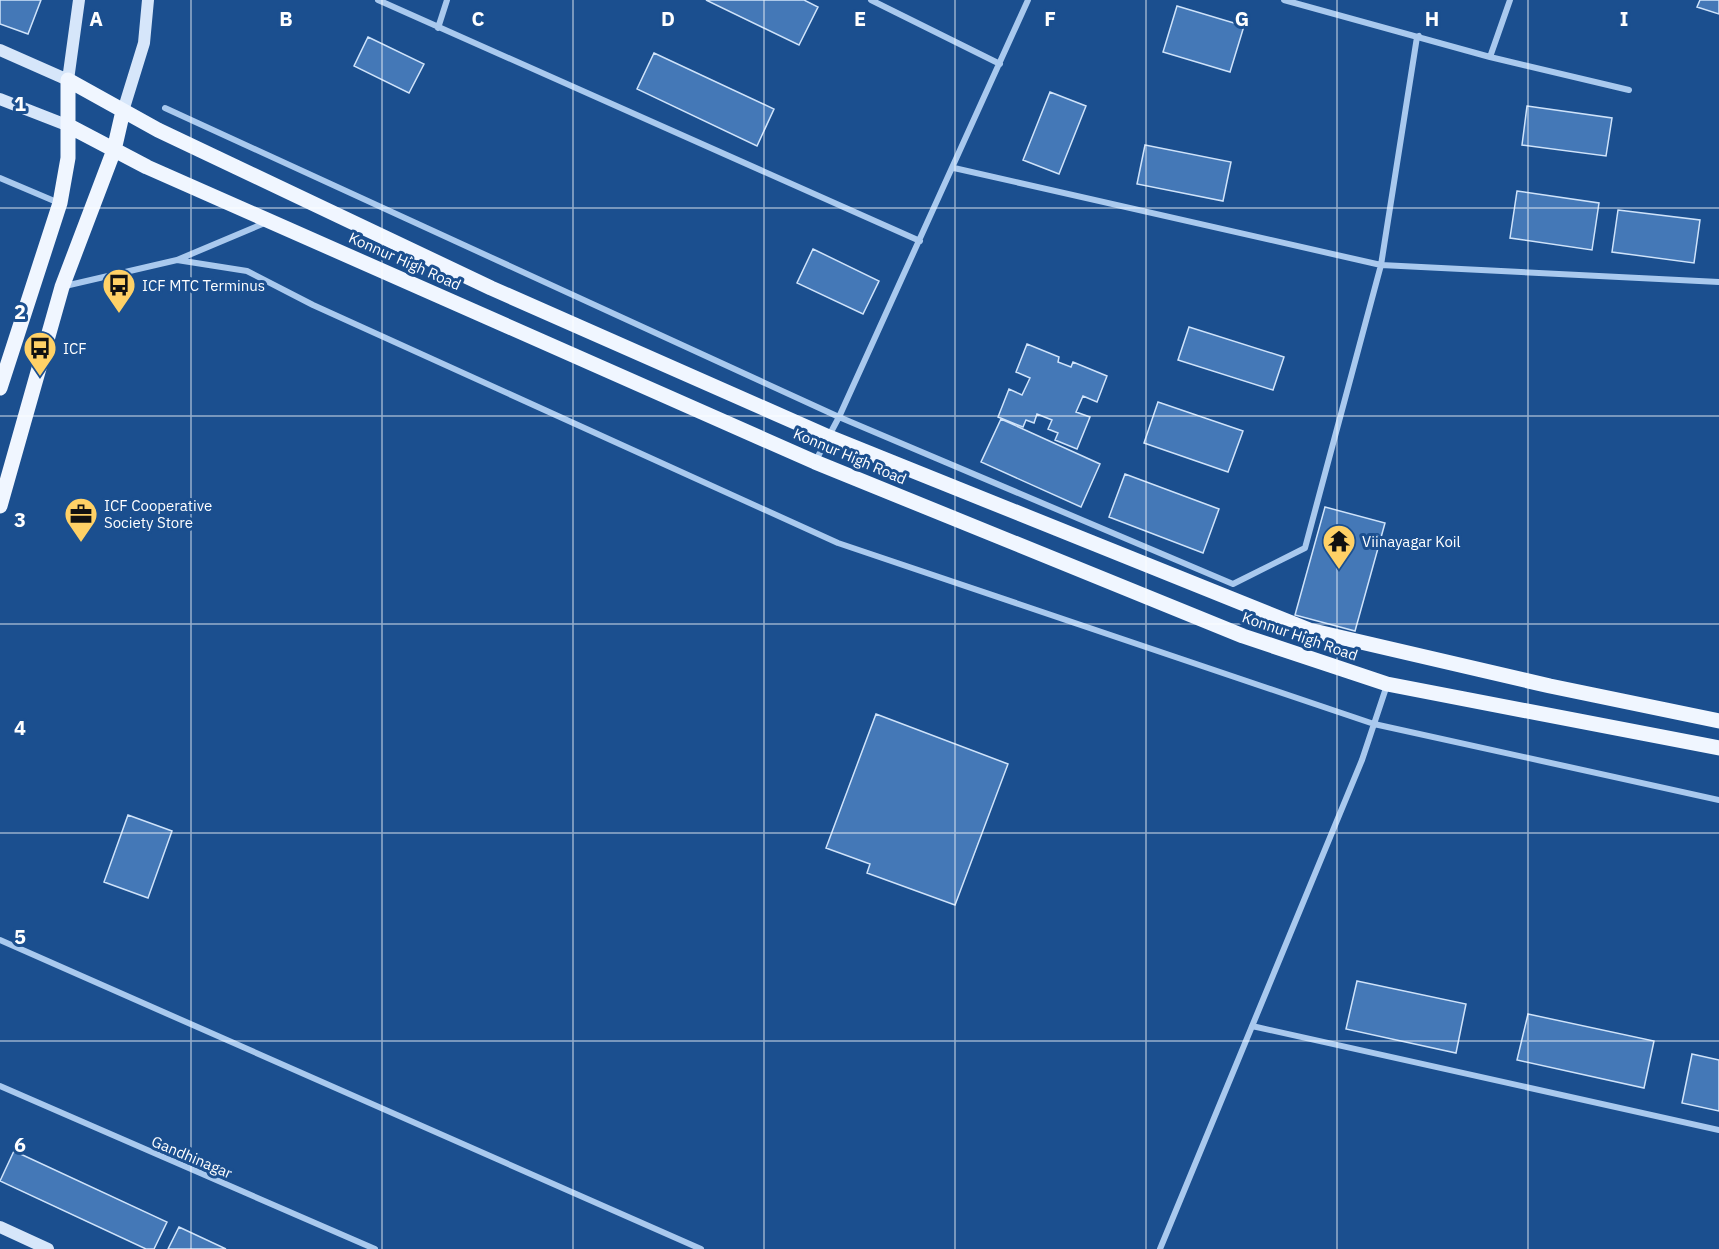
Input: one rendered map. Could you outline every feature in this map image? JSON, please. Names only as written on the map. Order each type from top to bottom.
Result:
[{"type":"main road","points":[[0,388],[60,203],[68,158],[68,80],[79,0]]},
{"type":"main road","points":[[0,506],[62,287],[114,150],[123,111],[144,43],[148,0]]},
{"type":"main road","points":[[0,50],[68,80],[158,130],[491,288],[829,437],[1309,630],[1550,686],[1719,721]]},
{"type":"main road","name":"Konnur High Road","points":[[0,99],[69,126],[114,150],[815,462],[1243,636],[1388,684],[1719,748]]},
{"type":"main road","points":[[0,1227],[48,1249]]},
{"type":"street","points":[[378,0],[920,241]]},
{"type":"street","points":[[438,28],[447,0]]},
{"type":"street","points":[[871,0],[1000,63]]},
{"type":"street","points":[[815,462],[840,417],[1028,0]]},
{"type":"street","points":[[1284,0],[1490,57],[1629,90]]},
{"type":"street","points":[[1490,57],[1509,0]]},
{"type":"street","points":[[165,108],[840,417],[1233,584],[1305,548],[1381,266],[1418,36]]},
{"type":"street","points":[[954,168],[1381,266],[1719,282]]},
{"type":"street","points":[[0,178],[60,203]]},
{"type":"street","points":[[62,287],[177,260],[270,220]]},
{"type":"street","points":[[177,260],[247,271],[313,305],[838,543],[1374,724],[1719,800]]},
{"type":"street","points":[[1160,1249],[1374,724],[1388,684]]},
{"type":"street","points":[[0,940],[701,1249]]},
{"type":"street","points":[[1252,1026],[1719,1130]]},
{"type":"street","name":"Gandhinagar","points":[[0,1086],[375,1249]]},
{"type":"building","points":[[0,0],[41,0],[28,34],[0,24]]},
{"type":"building","points":[[706,0],[804,0],[818,7],[799,45]]},
{"type":"building","points":[[1700,0],[1719,0],[1719,14],[1697,7]]},
{"type":"building","points":[[1177,6],[1244,26],[1230,72],[1163,52]]},
{"type":"building","points":[[368,37],[424,64],[409,93],[354,66]]},
{"type":"building","points":[[654,53],[774,109],[757,146],[637,89]]},
{"type":"building","points":[[1050,92],[1086,106],[1059,174],[1023,160]]},
{"type":"building","points":[[1527,106],[1612,118],[1606,156],[1522,145]]},
{"type":"building","points":[[1145,145],[1231,162],[1223,201],[1137,184]]},
{"type":"building","points":[[1517,191],[1599,203],[1592,250],[1510,238]]},
{"type":"building","points":[[1618,210],[1700,220],[1694,263],[1612,252]]},
{"type":"building","points":[[813,249],[879,281],[863,314],[797,283]]},
{"type":"building","points":[[1189,327],[1284,357],[1273,390],[1178,360]]},
{"type":"building","points":[[1027,344],[1059,357],[1058,362],[1071,367],[1073,362],[1107,376],[1097,402],[1083,396],[1076,412],[1090,417],[1077,449],[1055,440],[1058,433],[1048,429],[1052,420],[1037,414],[1034,423],[1026,420],[1023,427],[998,417],[1009,389],[1022,395],[1030,378],[1016,372]]},
{"type":"building","points":[[1158,402],[1243,431],[1228,472],[1144,443]]},
{"type":"building","points":[[1001,419],[1100,464],[1081,507],[981,462]]},
{"type":"building","points":[[1125,474],[1219,509],[1203,553],[1109,517]]},
{"type":"building","points":[[1325,507],[1385,523],[1355,631],[1295,615]]},
{"type":"building","points":[[876,714],[1008,764],[955,905],[867,873],[870,864],[826,848]]},
{"type":"building","points":[[128,815],[172,831],[148,898],[104,882]]},
{"type":"building","points":[[1357,981],[1466,1004],[1456,1053],[1346,1029]]},
{"type":"building","points":[[1528,1014],[1654,1041],[1644,1088],[1517,1060]]},
{"type":"building","points":[[1692,1054],[1719,1060],[1719,1111],[1682,1103]]},
{"type":"building","points":[[14,1151],[167,1222],[154,1249],[146,1249],[0,1181]]},
{"type":"building","points":[[179,1227],[226,1249],[168,1249]]},
{"type":"place","name":"ICF MTC Terminus","points":[[119,314]]},
{"type":"place","name":"ICF","points":[[40,377]]},
{"type":"place","name":"ICF Cooperative Society Store","points":[[81,543]]},
{"type":"place","name":"Viinayagar Koil","points":[[1339,570]]}]
